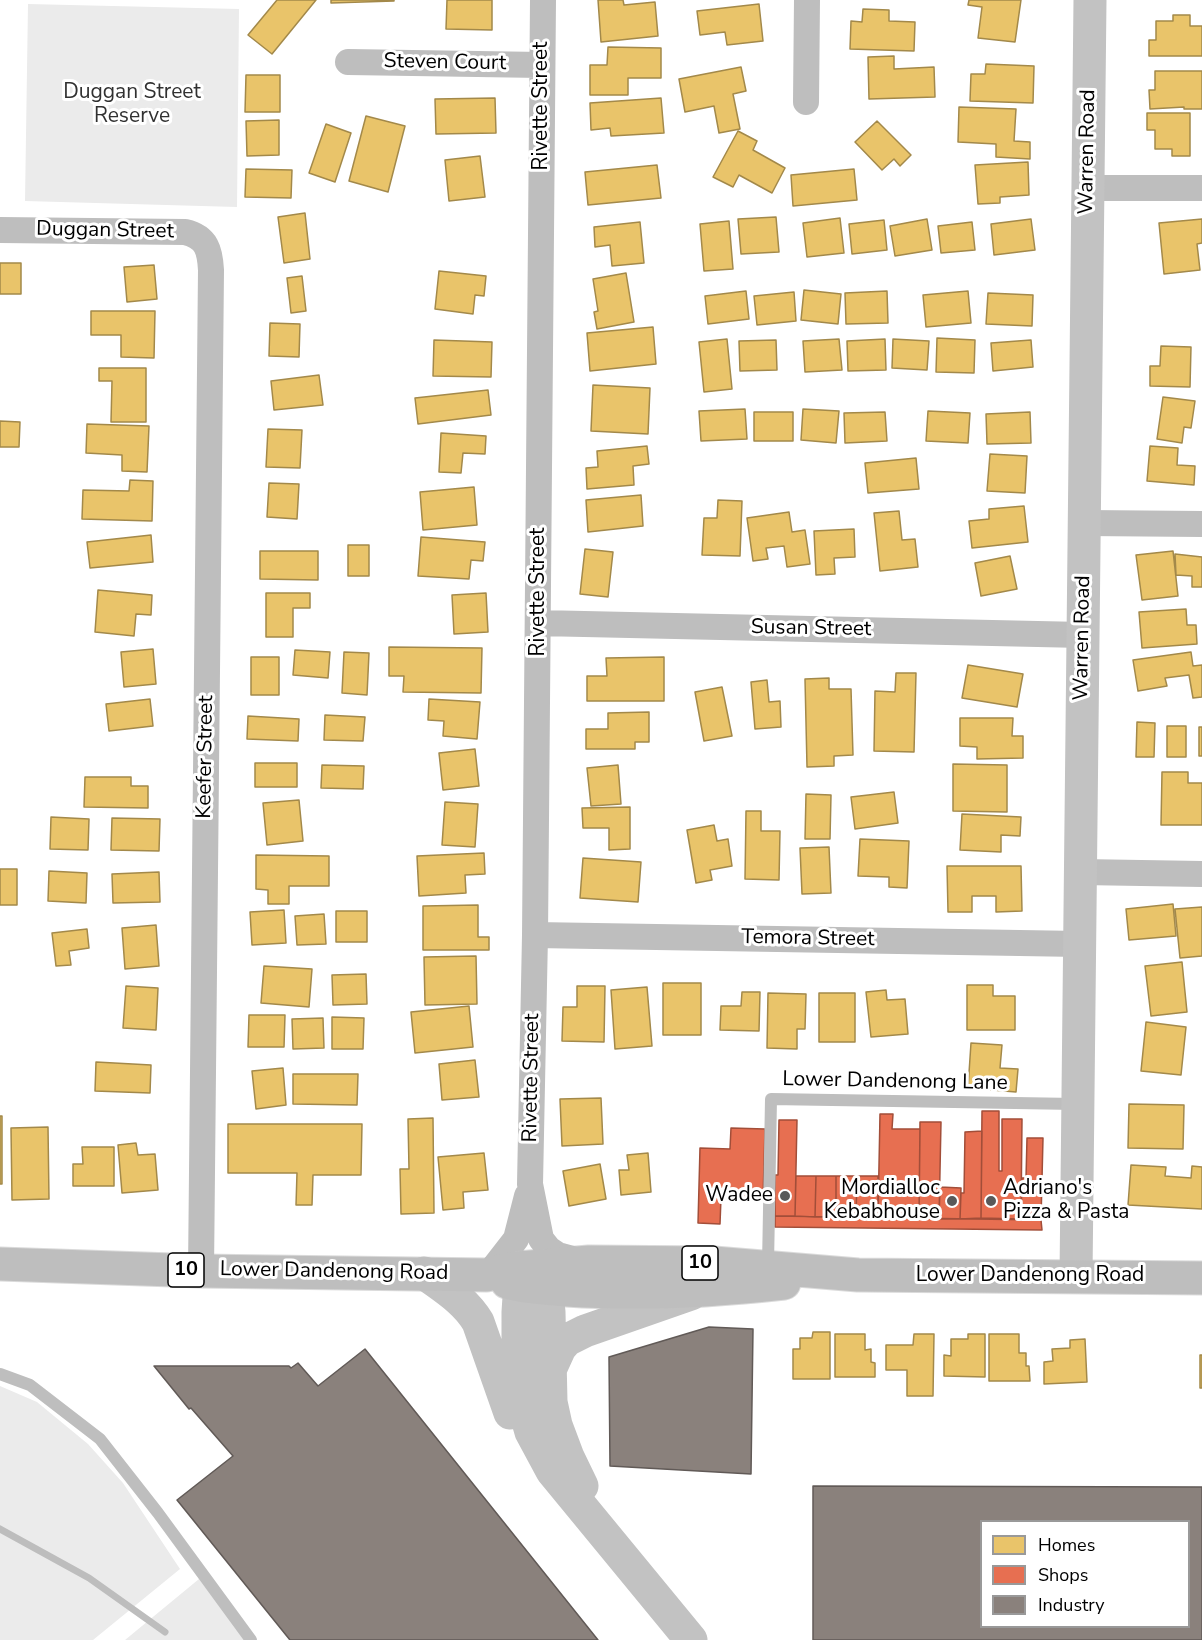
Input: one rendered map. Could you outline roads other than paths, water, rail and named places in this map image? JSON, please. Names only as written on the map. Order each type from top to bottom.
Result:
[{"type":"highway","name":"Lower Dandenong Road","points":[[532,1277],[589,1262],[714,1263],[858,1275],[1202,1278]]},
{"type":"highway","name":"Lower Dandenong Road","points":[[0,1264],[201,1271],[424,1273],[532,1277],[598,1292],[698,1292],[858,1275]]},
{"type":"street","name":"Rivette Street","points":[[543,0],[535,935],[530,1184],[539,1234],[549,1249],[558,1255],[589,1262]]},
{"type":"street","points":[[806,102],[807,0]]},
{"type":"street","name":"Warren Road","points":[[1076,1276],[1090,0]]},
{"type":"street","name":"Steven Court","points":[[348,62],[542,65]]},
{"type":"street","points":[[1088,188],[1202,188]]},
{"type":"street","name":"Duggan Street","points":[[0,230],[185,232],[200,238],[206,244]]},
{"type":"street","name":"Keefer Street","points":[[201,1271],[211,270],[209,250],[206,244]]},
{"type":"street","points":[[1084,523],[1202,524]]},
{"type":"street","name":"Susan Street","points":[[538,623],[1083,635]]},
{"type":"street","points":[[1081,872],[1202,874]]},
{"type":"street","name":"Temora Street","points":[[535,935],[1080,944]]},
{"type":"street","name":"Rivette Street","points":[[488,1275],[516,1239],[530,1184]]},
{"type":"street","points":[[424,1273],[458,1297],[472,1312],[478,1323],[508,1410],[525,1438],[691,1640]]},
{"type":"street","points":[[532,1277],[549,1312],[551,1402],[556,1425],[567,1456],[605,1534]]},
{"type":"street","points":[[532,1277],[518,1322],[519,1390],[531,1432],[548,1466]]},
{"type":"street","points":[[550,1370],[560,1348],[567,1340],[605,1324],[698,1292]]},
{"type":"lane","name":"Lower Dandenong Lane","points":[[768,1267],[771,1099],[1078,1104]]},
{"type":"lane","points":[[0,1374],[30,1385],[100,1439],[158,1513],[251,1640]]},
{"type":"waterway","points":[[0,1529],[89,1578],[165,1632]]},
{"type":"place","name":"Wadee","points":[[785,1196]]},
{"type":"place","name":"Mordialloc Kebabhouse","points":[[952,1201]]},
{"type":"place","name":"Adriano's Pizza & Pasta","points":[[991,1201]]},
{"type":"park label","name":"Duggan Street Reserve","points":[[132,105]]}]
